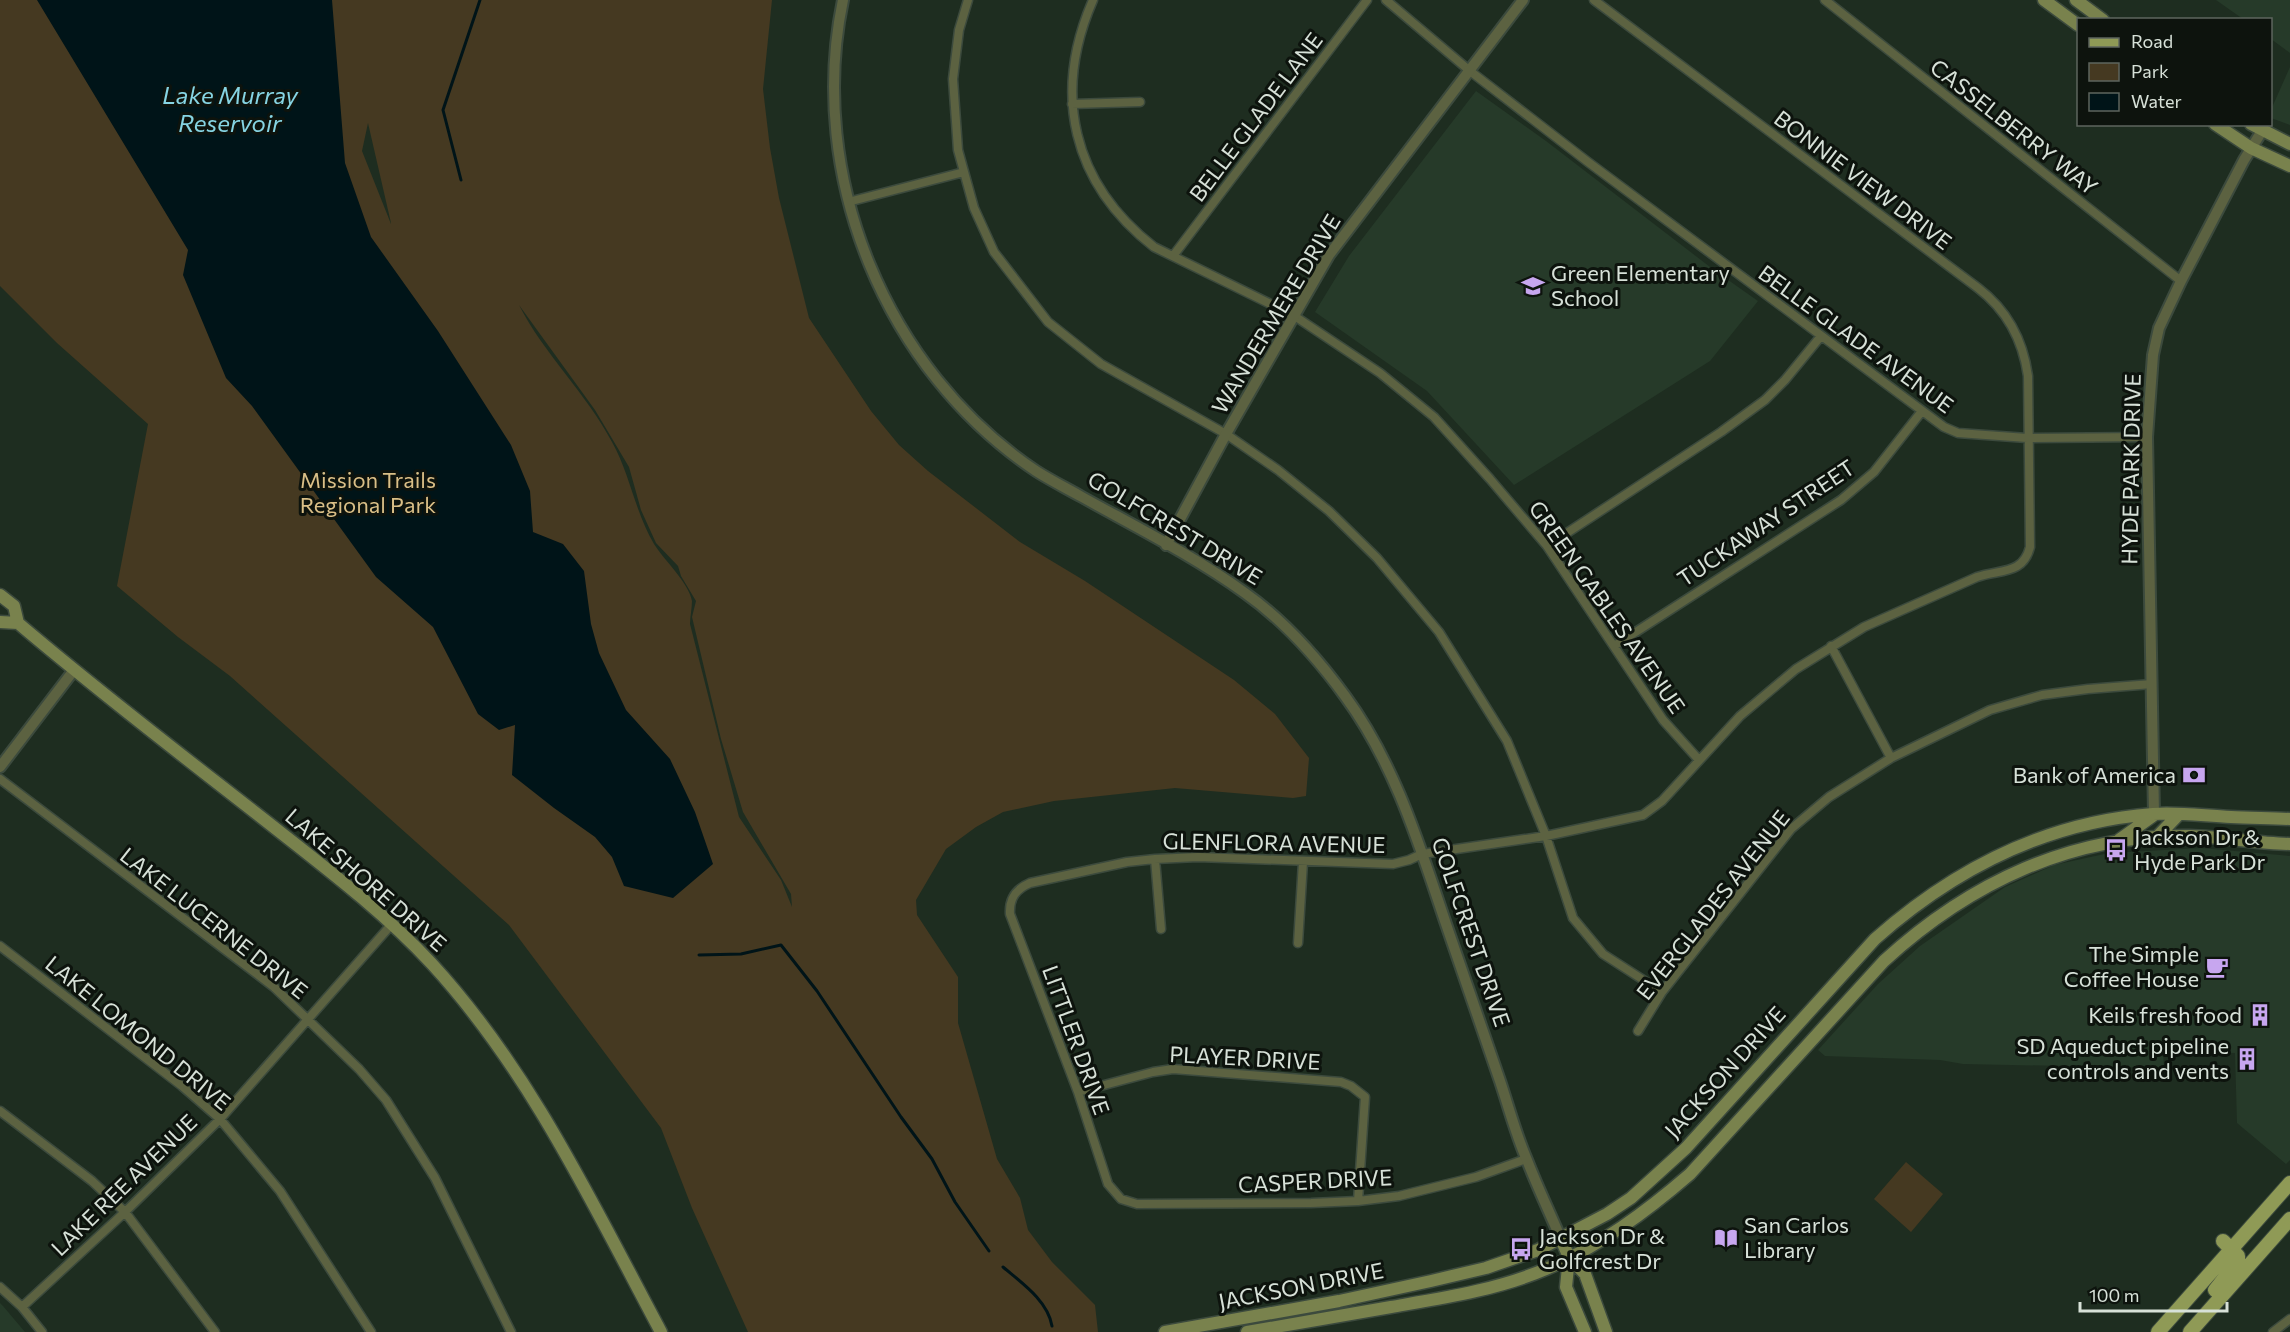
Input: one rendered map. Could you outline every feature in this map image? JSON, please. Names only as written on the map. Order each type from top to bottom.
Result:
[{"type":"main road","points":[[2044,0],[2077,24]]},
{"type":"main road","points":[[2076,0],[2100,18]]},
{"type":"main road","points":[[2218,126],[2251,148],[2290,166]]},
{"type":"main road","points":[[2257,128],[2290,144]]},
{"type":"main road","points":[[0,595],[14,606],[18,623],[0,622]]},
{"type":"main road","name":"LAKE SHORE DRIVE","points":[[18,623],[74,670],[335,876],[432,963],[480,1021],[534,1100],[662,1332]]},
{"type":"main road","points":[[2115,842],[2154,814]]},
{"type":"main road","points":[[2157,837],[2179,814]]},
{"type":"main road","name":"JACKSON DRIVE","points":[[1166,1332],[1339,1302],[1486,1268],[1538,1250],[1607,1214],[1654,1179],[1686,1148],[1875,939],[1901,916],[1942,886],[1980,864],[2034,841],[2120,818],[2179,814],[2290,819]]},
{"type":"main road","name":"JACKSON DRIVE","points":[[1247,1332],[1492,1287],[1545,1269],[1626,1226],[1690,1174],[1865,981],[1912,935],[1941,914],[1992,883],[2039,862],[2078,849],[2115,842],[2188,836],[2290,844]]},
{"type":"main road","points":[[2158,1332],[2209,1274],[2227,1245],[2290,1183]]},
{"type":"main road","points":[[2190,1332],[2290,1219]]},
{"type":"main road","name":"GOLFCREST DRIVE","points":[[1560,1237],[1569,1257],[1585,1274],[1606,1332]]},
{"type":"main road","points":[[2179,1332],[2238,1262],[2238,1256],[2227,1245]]},
{"type":"main road","points":[[2209,1274],[2212,1253]]},
{"type":"main road","name":"GOLFCREST DRIVE","points":[[1569,1257],[1566,1287],[1585,1332]]},
{"type":"street","name":"GOLFCREST DRIVE","points":[[843,0],[834,88],[835,124],[841,168],[866,259],[909,341],[956,403],[991,436],[1035,470],[1244,591],[1315,658],[1345,696],[1376,743],[1407,809],[1526,1159],[1560,1237]]},
{"type":"street","points":[[968,0],[959,30],[953,79],[958,150],[974,208],[994,252],[1048,322],[1101,364],[1226,434],[1278,470],[1329,511],[1377,558],[1439,632],[1507,741],[1546,836],[1573,918],[1603,954],[1662,992]]},
{"type":"street","name":"GREEN GABLES AVENUE","points":[[1092,0],[1082,24],[1075,51],[1071,76],[1072,104],[1075,126],[1086,159],[1101,191],[1134,231],[1154,247],[1293,315],[1380,373],[1434,417],[1547,546],[1663,720],[1700,760]]},
{"type":"street","name":"BELLE GLADE LANE","points":[[1173,256],[1367,0]]},
{"type":"street","name":"BELLE GLADE AVENUE","points":[[1386,0],[1470,71],[1944,428],[1958,433],[2027,438],[2147,437]]},
{"type":"street","name":"WANDERMERE DRIVE","points":[[1166,545],[1226,434],[1329,255],[1523,0]]},
{"type":"street","name":"BONNIE VIEW DRIVE","points":[[1594,0],[1988,296],[2011,326],[2025,357],[2028,376],[2027,438]]},
{"type":"street","name":"CASSELBERRY WAY","points":[[1825,0],[2181,281]]},
{"type":"street","points":[[1072,104],[1140,102]]},
{"type":"street","name":"HYDE PARK DRIVE","points":[[2154,814],[2147,437],[2153,355],[2159,328],[2181,281],[2251,148],[2257,128]]},
{"type":"street","points":[[849,202],[964,172]]},
{"type":"street","points":[[1547,546],[1721,432],[1765,400],[1785,380],[1821,336]]},
{"type":"street","name":"TUCKAWAY STREET","points":[[1614,646],[1841,500],[1874,472],[1922,411]]},
{"type":"street","name":"GLENFLORA AVENUE","points":[[1030,883],[1126,862],[1155,859],[1198,857],[1393,864],[1422,854],[1546,836],[1643,815],[1662,801],[1740,716],[1796,669],[1864,627],[1977,577],[2022,565],[2028,556],[2030,547],[2027,438]]},
{"type":"street","points":[[1831,646],[1891,758]]},
{"type":"street","points":[[0,767],[74,670]]},
{"type":"street","name":"EVERGLADES AVENUE","points":[[1638,1031],[1662,992],[1791,829],[1829,797],[1891,758],[1990,710],[2042,695],[2152,684]]},
{"type":"street","name":"LAKE LUCERNE DRIVE","points":[[0,779],[274,987],[307,1021],[360,1069],[386,1100],[435,1178],[511,1332]]},
{"type":"street","points":[[1155,859],[1161,929]]},
{"type":"street","points":[[1298,943],[1303,862]]},
{"type":"street","name":"LITTLER DRIVE","points":[[1030,883],[1021,887],[1014,894],[1010,903],[1010,914],[1078,1092],[1108,1184],[1121,1199],[1137,1204]]},
{"type":"street","name":"LAKE REE AVENUE","points":[[21,1307],[125,1212],[219,1119],[391,925]]},
{"type":"street","name":"LAKE LOMOND DRIVE","points":[[0,946],[182,1086],[219,1119],[280,1191],[371,1332]]},
{"type":"street","name":"PLAYER DRIVE","points":[[1078,1092],[1173,1069],[1341,1082],[1351,1086],[1365,1097],[1358,1201]]},
{"type":"street","points":[[0,1111],[93,1181],[125,1212],[215,1332]]},
{"type":"street","name":"CASPER DRIVE","points":[[1137,1204],[1358,1201],[1400,1196],[1476,1177],[1526,1159]]},
{"type":"street","points":[[0,1287],[42,1332]]},
{"type":"street","points":[[2273,1332],[2290,1319]]},
{"type":"shaded area","points":[[2216,0],[2290,0],[2290,53],[2272,40],[2272,18],[2242,18]]},
{"type":"shaded area","points":[[2290,67],[2290,125],[2272,118],[2272,108]]},
{"type":"shaded area","name":"Green Elementary School","points":[[1476,91],[1758,301],[1710,361],[1514,485],[1427,391],[1315,312],[1349,256]]},
{"type":"shaded area","points":[[2201,848],[2290,856],[2290,1160],[2286,1164],[2237,1123],[2235,1053],[2163,1051],[2164,1068],[1963,1064],[1940,1060],[1825,1056],[1818,1050],[1878,984],[1920,946],[2005,887],[2054,865],[2109,853]]},
{"type":"shaded area","points":[[0,1303],[3,1306],[25,1332],[0,1332]]},
{"type":"green space","name":"Mission Trails Regional Park","points":[[0,0],[772,0],[763,89],[779,198],[809,318],[871,411],[899,445],[928,471],[1020,542],[1085,581],[1234,680],[1275,714],[1309,758],[1306,796],[1293,798],[1175,788],[1054,801],[1003,812],[976,827],[946,849],[916,900],[917,915],[958,977],[958,1023],[997,1159],[1020,1198],[1028,1230],[1052,1262],[1095,1305],[1098,1332],[748,1332],[692,1208],[661,1128],[509,925],[230,676],[178,637],[117,586],[148,424],[57,343],[0,286]],"holes":[[[368,123],[391,223],[391,224],[362,151]],[[519,305],[595,410],[629,467],[641,510],[656,543],[678,566],[681,576],[696,601],[692,617],[721,739],[743,812],[791,894],[792,907],[781,880],[739,817],[690,624],[692,601],[690,594],[647,532],[618,454],[602,424],[540,340]]]},
{"type":"green space","points":[[1906,1162],[1943,1194],[1911,1232],[1874,1199]]},
{"type":"water","name":"Lake Murray Reservoir","points":[[37,0],[332,0],[345,163],[371,237],[438,331],[511,445],[530,491],[533,532],[563,544],[584,571],[591,624],[599,653],[626,710],[670,759],[695,812],[713,864],[673,898],[624,886],[612,857],[595,837],[512,775],[515,725],[499,730],[478,714],[433,627],[376,577],[252,406],[226,378],[183,275],[188,250]]},
{"type":"waterway","points":[[461,180],[443,110],[480,0]]},
{"type":"waterway","points":[[699,955],[741,954],[781,945],[817,991],[901,1117],[932,1159],[955,1202],[989,1251]]},
{"type":"waterway","points":[[1003,1267],[1040,1301],[1050,1317],[1052,1326]]},
{"type":"place","name":"Green Elementary School","points":[[1533,286]]},
{"type":"place","name":"Bank of America","points":[[2194,775]]},
{"type":"place","name":"Jackson Dr & Hyde Park Dr","points":[[2116,850]]},
{"type":"place","name":"The Simple Coffee House","points":[[2217,967]]},
{"type":"place","name":"Keils fresh food","points":[[2260,1015]]},
{"type":"place","name":"SD Aqueduct pipeline controls and vents","points":[[2247,1059]]},
{"type":"place","name":"San Carlos Library","points":[[1726,1238]]},
{"type":"place","name":"Jackson Dr & Golfcrest Dr","points":[[1521,1249]]}]
